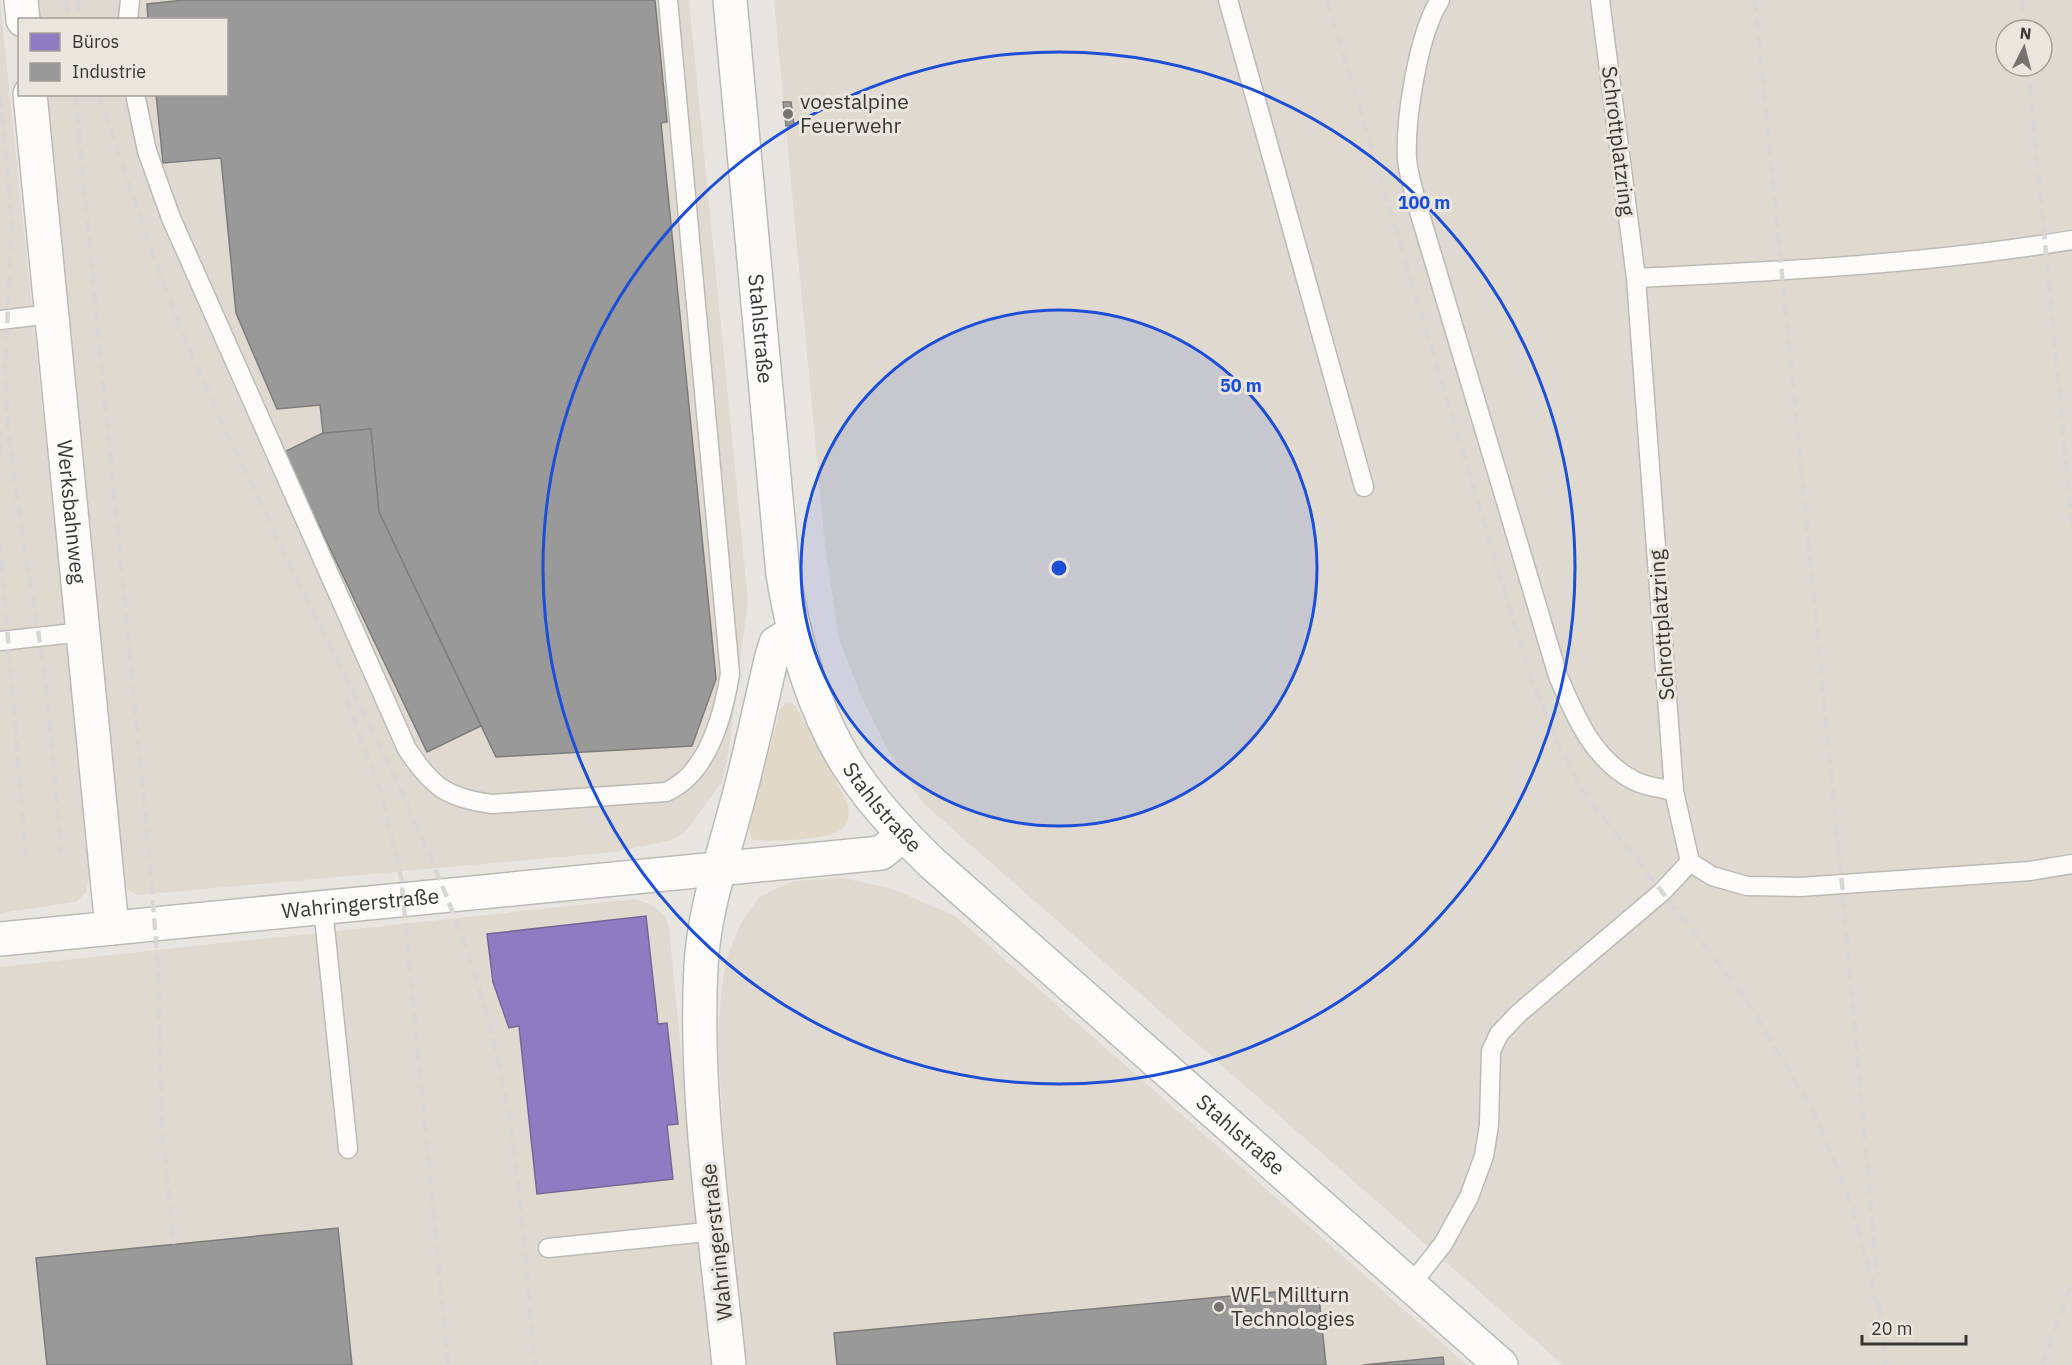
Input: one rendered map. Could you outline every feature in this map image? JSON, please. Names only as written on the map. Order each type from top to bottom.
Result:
[{"type":"street","points":[[21,0],[23,18]]},
{"type":"street","name":"Stahlstraße","points":[[729,0],[781,558],[793,632],[813,693],[835,741],[859,782],[903,835],[932,863],[1501,1365]]},
{"type":"street","name":"Werksbahnweg","points":[[30,96],[111,928]]},
{"type":"street","name":"Wahringerstraße","points":[[729,1365],[700,1037],[702,954],[708,909],[776,643],[793,632]]},
{"type":"street","name":"Wahringerstraße","points":[[0,939],[881,853],[903,835]]},
{"type":"lane","points":[[128,18],[130,0]]},
{"type":"lane","points":[[135,96],[147,151],[171,218],[407,749],[424,774],[442,791],[464,800],[492,804],[666,792],[682,786],[694,773],[714,730],[725,699],[730,674],[668,0]]},
{"type":"lane","points":[[1228,0],[1364,487]]},
{"type":"lane","points":[[1440,0],[1424,34],[1408,121],[1407,161],[1419,212],[1558,676],[1578,723],[1597,751],[1617,770],[1635,782],[1674,790]]},
{"type":"lane","name":"Schrottplatzring","points":[[1600,0],[1636,278],[1674,790],[1680,828],[1690,862]]},
{"type":"lane","points":[[1636,278],[1835,268],[1968,256],[2072,240]]},
{"type":"lane","points":[[0,320],[51,314]]},
{"type":"lane","points":[[0,641],[82,632]]},
{"type":"lane","points":[[1410,1286],[1443,1244],[1469,1197],[1480,1166],[1489,1125],[1491,1051],[1499,1034],[1519,1013],[1662,892],[1690,862],[1712,876],[1748,886],[1800,887],[2030,871],[2072,864]]},
{"type":"lane","points":[[323,908],[348,1149]]},
{"type":"lane","points":[[548,1248],[716,1231]]},
{"type":"shaded area","points":[[0,0],[90,868],[86,893],[75,902],[0,913]]},
{"type":"shaded area","points":[[39,0],[689,0],[748,601],[728,756],[722,782],[686,831],[672,840],[615,852],[137,895],[127,889],[119,868],[47,96],[228,96],[228,18],[40,18]]},
{"type":"shaded area","points":[[774,0],[2072,0],[2072,1365],[1563,1365],[924,804],[886,747],[861,696],[839,639],[825,546]]},
{"type":"shaded area","points":[[786,703],[795,705],[847,802],[848,819],[846,825],[837,832],[813,838],[751,839],[749,827],[780,709]]},
{"type":"shaded area","points":[[842,878],[890,888],[955,916],[1467,1365],[745,1365],[723,1133],[718,1039],[726,960],[741,923],[759,897],[793,881]]},
{"type":"shaded area","points":[[635,899],[650,904],[664,915],[669,928],[712,1365],[0,1365],[0,967]]},
{"type":"building: Büros","points":[[646,916],[658,1024],[667,1023],[678,1124],[667,1125],[673,1179],[537,1194],[519,1026],[509,1028],[493,982],[487,934]]},
{"type":"building: Industrie","points":[[184,0],[655,0],[667,122],[661,123],[716,679],[692,746],[496,757],[379,512],[371,429],[323,433],[320,405],[277,409],[236,313],[221,158],[163,163],[156,96],[228,96],[228,18],[148,18],[147,4]]},
{"type":"building: Industrie","name":"voestalpine Feuerwehr","points":[[783,102],[791,102],[794,125],[786,126]]},
{"type":"building: Industrie","points":[[371,429],[379,512],[481,726],[427,752],[284,452],[323,433]]},
{"type":"building: Industrie","points":[[338,1228],[352,1365],[47,1365],[36,1258]]},
{"type":"building: Industrie","name":"WFL Millturn Technologies","points":[[1318,1288],[1326,1365],[837,1365],[834,1333]]},
{"type":"building: Industrie","name":"WFL Millturn Technologies","points":[[1443,1357],[1444,1365],[1363,1365]]},
{"type":"railway","points":[[66,0],[68,18]]},
{"type":"railway","points":[[77,0],[81,18]]},
{"type":"railway","points":[[1327,0],[1531,678],[1557,741],[1583,791],[1746,999],[1814,1112],[1852,1205],[1880,1314]]},
{"type":"railway","points":[[1755,0],[1842,884],[1877,1275]]},
{"type":"railway","points":[[2022,0],[2024,18]]},
{"type":"railway","points":[[2029,78],[2072,526]]},
{"type":"railway","points":[[0,96],[12,223],[5,371]]},
{"type":"railway","points":[[75,96],[148,842],[158,966],[162,1128],[174,1244]]},
{"type":"railway","points":[[100,96],[158,269],[192,356],[246,473],[393,774],[418,828],[462,939],[493,1040],[511,1132],[535,1365]]},
{"type":"railway","points":[[5,363],[10,443],[45,680],[61,853]]},
{"type":"railway","points":[[0,455],[1,431]]},
{"type":"railway","points":[[0,542],[26,857]]},
{"type":"railway","points":[[346,698],[381,793],[401,877],[448,1365]]},
{"type":"railway","points":[[2042,1365],[2072,1284]]},
{"type":"railway","points":[[1879,1305],[1886,1365]]},
{"type":"place","name":"voestalpine Feuerwehr","points":[[788,114]]},
{"type":"place","name":"WFL Millturn Technologies","points":[[1219,1307]]}]
